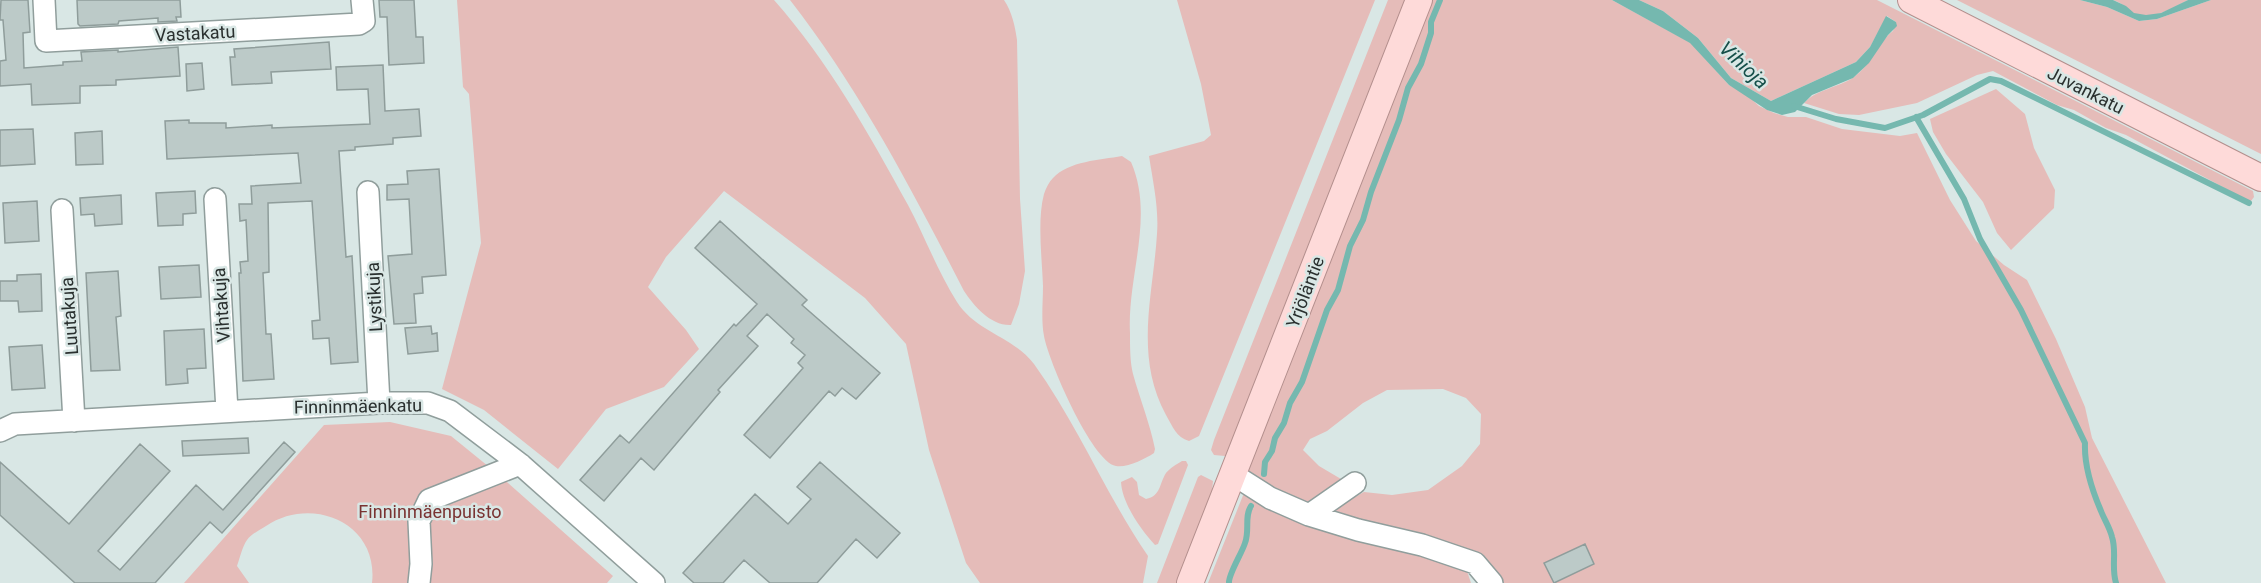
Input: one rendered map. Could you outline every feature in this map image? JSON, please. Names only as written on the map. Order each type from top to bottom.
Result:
[{"type":"main road","name":"Yrjöläntie","points":[[1190,583],[1419,0]]},
{"type":"main road","name":"Juvankatu","points":[[1911,0],[2261,178]]},
{"type":"street","name":"Vastakatu","points":[[44,0],[46,41],[359,24],[364,21],[362,0]]},
{"type":"street","name":"Lystikuja","points":[[368,192],[379,403]]},
{"type":"street","name":"Vihtakuja","points":[[215,199],[227,411]]},
{"type":"street","name":"Luutakuja","points":[[62,210],[74,421]]},
{"type":"street","name":"Finninmäenkatu","points":[[0,431],[15,424],[379,403],[428,403],[450,411],[520,465],[654,583]]},
{"type":"street","points":[[419,583],[421,564],[419,521],[429,500],[520,465]]},
{"type":"street","points":[[1233,475],[1270,498],[1309,514],[1358,530],[1422,545],[1475,563],[1492,583]]},
{"type":"street","points":[[1309,514],[1355,483]]},
{"type":"green space","points":[[457,0],[774,0],[794,23],[830,73],[863,125],[908,205],[957,302],[974,321],[1026,355],[1050,387],[1148,556],[1143,583],[980,583],[966,563],[929,450],[906,344],[865,298],[724,191],[666,257],[648,287],[686,330],[699,349],[664,387],[606,409],[558,469],[484,410],[442,389],[481,243],[469,94],[463,87]]},
{"type":"green space","points":[[790,0],[1004,0],[1013,19],[1017,40],[1020,199],[1025,271],[1019,304],[1011,325],[990,319],[978,309],[964,291],[884,141],[839,69]]},
{"type":"green space","points":[[1177,0],[1375,0],[1199,436],[1189,441],[1178,434],[1173,427],[1156,393],[1148,348],[1157,224],[1149,156],[1204,141],[1211,135],[1201,84]]},
{"type":"green space","points":[[1388,0],[1407,0],[1231,448],[1225,456],[1214,455],[1211,450],[1214,440]]},
{"type":"green space","points":[[1432,0],[1612,0],[1691,43],[1729,85],[1746,94],[1759,106],[1774,113],[1788,117],[1806,117],[1842,129],[1900,136],[1917,133],[1950,200],[1976,241],[2004,265],[2027,280],[2056,339],[2085,407],[2092,438],[2166,583],[1500,583],[1491,580],[1483,555],[1458,552],[1335,514],[1333,509],[1364,492],[1392,495],[1428,490],[1462,466],[1480,444],[1481,414],[1466,398],[1443,389],[1387,390],[1363,403],[1327,431],[1310,439],[1303,450],[1319,466],[1341,479],[1338,489],[1314,506],[1270,490],[1248,472],[1248,462]]},
{"type":"green space","points":[[1639,0],[1877,0],[2253,191],[2254,197],[2251,201],[2247,200],[2126,135],[2106,128],[2074,110],[2057,105],[1993,71],[1977,75],[1917,103],[1859,115],[1839,114],[1804,103],[1815,95],[1848,81],[1860,72],[1893,31],[1896,22],[1887,16],[1870,47],[1856,62],[1771,101],[1731,78],[1698,38],[1663,11]]},
{"type":"green space","points":[[1957,0],[2080,0],[2107,7],[2139,21],[2157,19],[2211,0],[2261,0],[2261,154]]},
{"type":"green space","points":[[2113,0],[2188,0],[2161,13],[2139,16]]},
{"type":"green space","points":[[1996,89],[2025,114],[2034,148],[2055,190],[2054,208],[2011,250],[1997,233],[1983,202],[1946,154],[1933,132],[1930,119]]},
{"type":"green space","points":[[1122,156],[1131,162],[1138,183],[1141,204],[1130,312],[1131,364],[1155,449],[1154,453],[1146,458],[1116,466],[1106,460],[1095,447],[1072,409],[1047,348],[1043,324],[1040,227],[1044,194],[1053,178],[1067,168],[1076,165]]},
{"type":"green space","name":"Finninmäenpuisto","points":[[390,422],[451,436],[499,475],[613,576],[607,583],[372,583],[371,562],[365,544],[354,530],[339,520],[303,513],[284,517],[266,526],[247,540],[237,566],[249,583],[184,583],[324,425]]},
{"type":"green space","points":[[1182,461],[1186,461],[1188,465],[1158,544],[1155,545],[1138,524],[1125,499],[1121,482],[1132,477],[1137,482],[1139,495],[1146,499],[1157,492],[1166,473]]},
{"type":"green space","points":[[1201,475],[1213,481],[1212,491],[1176,583],[1157,583],[1198,477]]},
{"type":"green space","points":[[1244,493],[1467,571],[1471,583],[1208,583]]},
{"type":"shaded area","points":[[1612,0],[1639,0],[1663,11],[1698,38],[1731,78],[1771,101],[1856,62],[1870,47],[1886,16],[1896,22],[1897,26],[1869,63],[1853,78],[1812,95],[1795,112],[1782,115],[1767,110],[1729,85],[1690,43]]},
{"type":"shaded area","points":[[2080,0],[2113,0],[2134,13],[2146,15],[2161,13],[2188,0],[2211,0],[2157,19],[2139,21],[2107,7]]},
{"type":"building","points":[[1,0],[28,0],[30,32],[23,33],[24,68],[82,61],[81,52],[118,50],[118,52],[178,47],[180,76],[116,80],[116,85],[80,86],[80,103],[32,105],[31,84],[0,86],[0,61],[6,60],[3,20],[0,20]]},
{"type":"building","points":[[77,0],[180,0],[181,17],[176,17],[177,21],[158,22],[158,18],[119,21],[118,24],[80,26]]},
{"type":"building","points":[[379,0],[414,0],[416,37],[423,37],[424,63],[389,65],[387,17],[380,17]]},
{"type":"building","points":[[329,42],[331,69],[271,72],[272,83],[232,85],[230,57],[235,57],[234,49]]},
{"type":"building","points":[[202,63],[204,89],[187,91],[186,64]]},
{"type":"building","points":[[383,65],[385,111],[419,109],[421,136],[393,138],[393,144],[355,147],[355,150],[339,151],[346,257],[352,256],[358,362],[331,364],[329,338],[313,339],[312,321],[320,320],[312,201],[268,203],[269,272],[263,273],[266,334],[271,334],[274,379],[243,381],[239,273],[241,273],[240,262],[248,261],[246,220],[240,221],[239,204],[252,204],[251,186],[301,183],[298,153],[167,159],[165,121],[226,123],[226,128],[370,124],[368,89],[337,90],[336,67]]},
{"type":"building","points":[[33,129],[35,164],[0,166],[0,130]]},
{"type":"building","points":[[102,131],[103,164],[76,165],[75,133]]},
{"type":"building","points":[[439,169],[446,275],[422,277],[423,293],[414,294],[416,323],[394,324],[388,256],[412,254],[409,199],[387,200],[387,185],[408,184],[407,171]]},
{"type":"building","points":[[195,191],[196,213],[183,214],[183,225],[158,226],[156,193]]},
{"type":"building","points":[[121,195],[122,224],[95,226],[94,214],[81,215],[80,198]]},
{"type":"building","points":[[37,201],[39,241],[5,243],[3,203]]},
{"type":"building","points":[[720,221],[807,300],[802,305],[880,373],[856,399],[842,388],[835,396],[829,391],[770,458],[744,435],[803,368],[798,363],[805,355],[791,343],[794,339],[767,314],[747,336],[758,346],[718,390],[720,392],[654,470],[641,458],[604,501],[580,480],[620,435],[629,443],[734,324],[736,326],[757,304],[695,248]]},
{"type":"building","points":[[199,265],[201,297],[161,299],[159,267]]},
{"type":"building","points":[[118,271],[121,316],[116,317],[120,370],[91,371],[86,273]]},
{"type":"building","points":[[41,274],[42,311],[19,312],[18,301],[0,301],[0,281],[17,281],[17,275]]},
{"type":"building","points":[[431,326],[432,334],[437,333],[438,351],[408,354],[405,328]]},
{"type":"building","points":[[204,329],[206,368],[187,369],[188,383],[166,385],[164,331]]},
{"type":"building","points":[[42,345],[45,388],[12,390],[9,347]]},
{"type":"building","points":[[248,438],[249,453],[183,456],[182,441]]},
{"type":"building","points":[[284,442],[295,452],[222,533],[210,522],[155,583],[75,583],[0,515],[0,462],[69,524],[140,444],[170,471],[98,551],[120,570],[196,485],[223,510]]},
{"type":"building","points":[[820,462],[900,533],[877,558],[856,539],[817,583],[770,583],[744,560],[723,583],[694,583],[683,573],[755,494],[788,524],[811,499],[797,487]]},
{"type":"building","points":[[1585,544],[1594,564],[1554,583],[1544,563]]},
{"type":"waterway","points":[[1264,474],[1265,462],[1284,423],[1290,403],[1302,382],[1327,310],[1338,290],[1350,246],[1363,220],[1371,192],[1399,120],[1408,88],[1421,64],[1431,33],[1431,22],[1440,0]]},
{"type":"waterway","points":[[1794,106],[1836,119],[1885,128],[1923,115],[1990,79],[2001,81],[2249,203]]},
{"type":"waterway","points":[[1916,117],[1964,199],[1980,239],[2021,310],[2085,443],[2089,478],[2113,543],[2116,583]]},
{"type":"waterway","points":[[1229,583],[1246,538],[1251,506]]},
{"type":"water label","name":"Vihioja","points":[[1744,65]]}]
